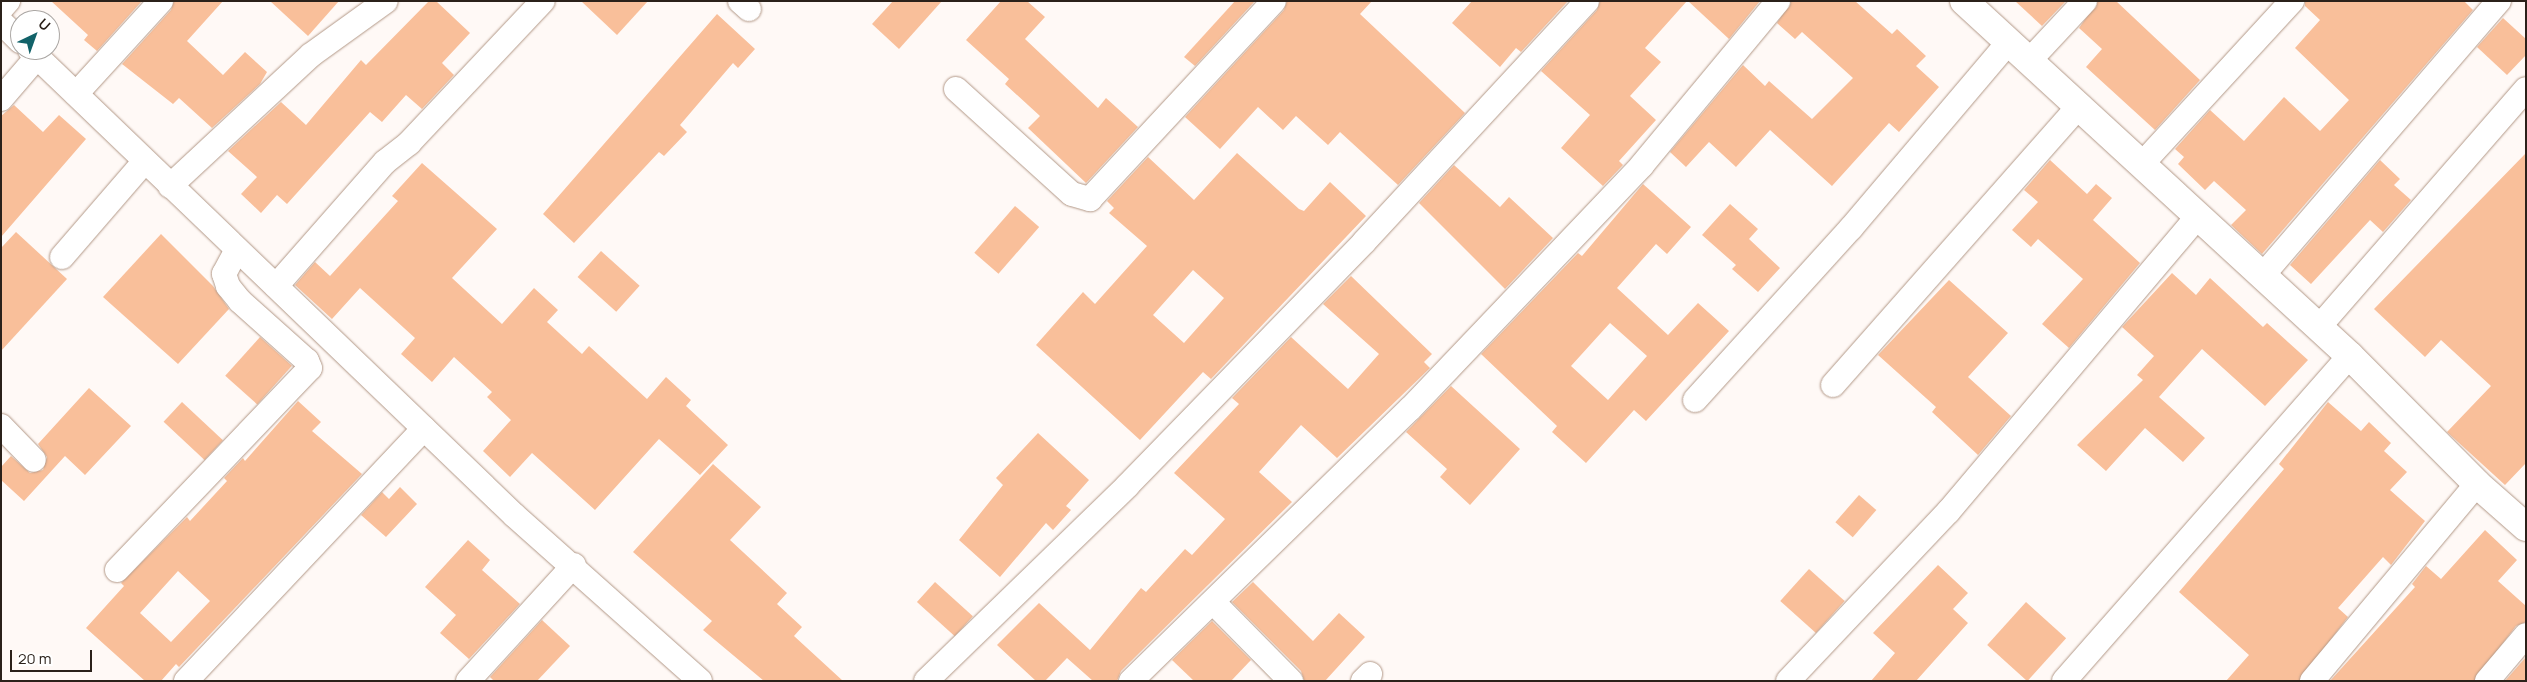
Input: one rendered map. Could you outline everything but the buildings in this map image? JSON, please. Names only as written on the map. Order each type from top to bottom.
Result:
[{"type":"street","points":[[1,9],[8,1]]},
{"type":"street","points":[[76,94],[161,1]]},
{"type":"street","points":[[170,186],[311,55],[386,1]]},
{"type":"street","points":[[276,286],[385,162],[408,143],[543,1]]},
{"type":"street","points":[[956,89],[1072,194],[1090,199],[1274,1]]},
{"type":"street","points":[[926,681],[1133,479],[1364,242],[1587,1]]},
{"type":"street","points":[[1131,681],[1214,603],[1410,409],[1642,165],[1778,1]]},
{"type":"street","points":[[1964,1],[2008,43],[2080,105],[2197,217],[2350,356],[2477,484],[2526,527]]},
{"type":"street","points":[[2029,61],[2085,1]]},
{"type":"street","points":[[2142,164],[2292,1]]},
{"type":"street","points":[[2262,275],[2499,1]]},
{"type":"street","points":[[1,22],[10,31]]},
{"type":"street","points":[[1695,400],[1851,228],[2008,43]]},
{"type":"street","points":[[1,99],[30,60]]},
{"type":"street","points":[[40,60],[144,162],[424,428],[700,681]]},
{"type":"street","points":[[2319,327],[2526,90]]},
{"type":"street","points":[[1833,385],[2080,105]]},
{"type":"street","points":[[62,257],[144,162]]},
{"type":"street","points":[[1788,681],[1948,512],[2197,217]]},
{"type":"street","points":[[117,570],[310,368],[307,361],[240,301],[228,286],[224,274],[237,250]]},
{"type":"street","points":[[2064,681],[2350,356]]},
{"type":"street","points":[[1,426],[34,460]]},
{"type":"street","points":[[186,681],[424,428]]},
{"type":"street","points":[[2312,681],[2477,484]]},
{"type":"street","points":[[468,681],[574,565]]},
{"type":"street","points":[[1214,603],[1291,681]]},
{"type":"street","points":[[2487,681],[2526,635]]}]
